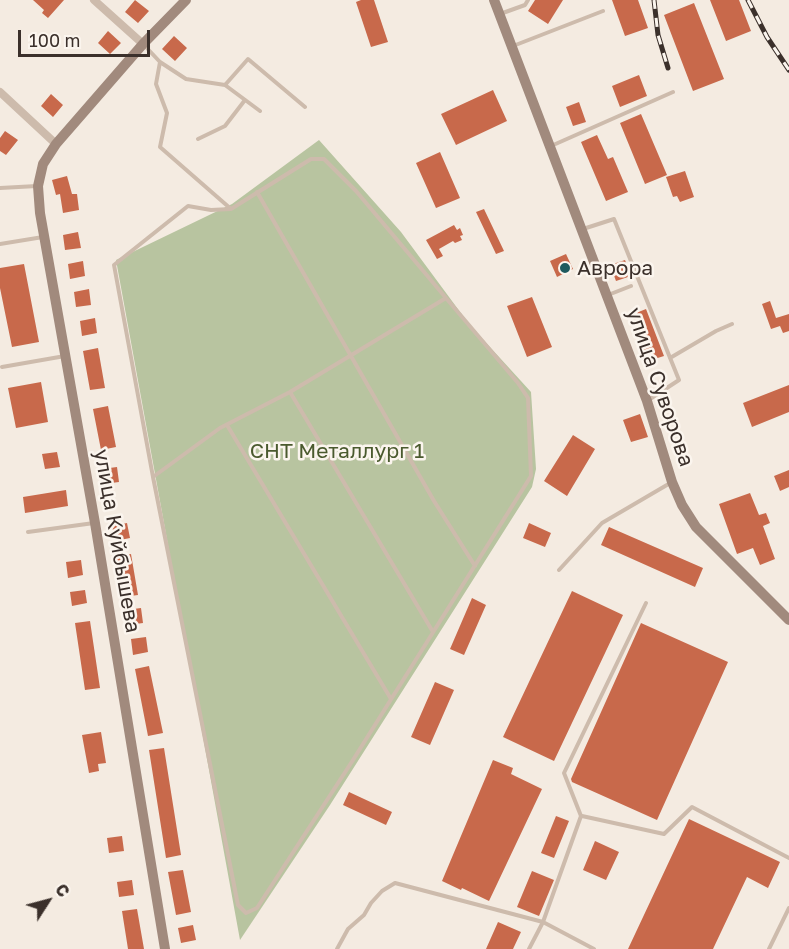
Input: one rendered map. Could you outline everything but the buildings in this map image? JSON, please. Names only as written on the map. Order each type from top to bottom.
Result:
[{"type":"main road","name":"улица Куйбышева","points":[[165,949],[95,523],[44,237],[38,186],[43,164],[56,144],[143,44],[186,0]]},
{"type":"main road","name":"улица Суворова","points":[[494,0],[647,401],[672,482],[682,505],[696,527],[789,620]]},
{"type":"street","points":[[93,0],[143,44]]},
{"type":"street","points":[[0,92],[56,144]]},
{"type":"lane","points":[[500,14],[525,5],[528,0]]},
{"type":"lane","points":[[512,47],[603,11]]},
{"type":"lane","points":[[143,44],[160,62],[186,79],[225,85],[260,111]]},
{"type":"lane","points":[[225,85],[248,59],[305,107]]},
{"type":"lane","points":[[160,62],[156,84],[167,114],[160,147],[231,208]]},
{"type":"lane","points":[[551,146],[673,92]]},
{"type":"lane","points":[[198,139],[225,126],[245,100]]},
{"type":"lane","points":[[310,159],[324,159],[356,190],[518,383],[528,398],[531,476],[257,908],[246,913],[238,905],[153,477],[114,265],[188,206],[211,210],[231,208],[310,159]]},
{"type":"lane","points":[[0,188],[38,186]]},
{"type":"lane","points":[[257,192],[434,501],[475,566]]},
{"type":"lane","points":[[582,230],[614,219],[679,380],[647,401]]},
{"type":"lane","points":[[0,244],[44,237]]},
{"type":"lane","points":[[607,296],[631,286]]},
{"type":"lane","points":[[153,477],[226,425],[290,392],[446,298]]},
{"type":"lane","points":[[670,358],[732,324]]},
{"type":"lane","points":[[2,367],[66,356]]},
{"type":"lane","points":[[290,392],[433,632]]},
{"type":"lane","points":[[226,425],[391,699]]},
{"type":"lane","points":[[559,570],[602,523],[672,482]]},
{"type":"lane","points":[[28,532],[95,523]]},
{"type":"lane","points":[[529,949],[543,922],[581,816],[564,773],[646,603]]},
{"type":"lane","points":[[581,816],[664,834],[692,807],[789,858]]},
{"type":"lane","points":[[337,949],[348,928],[364,915],[382,891],[395,882],[543,922],[594,949]]},
{"type":"lane","points":[[769,949],[789,908]]},
{"type":"green space","name":"СНТ Металлург 1","points":[[319,140],[401,232],[469,324],[531,392],[536,469],[532,487],[330,805],[240,940],[116,260],[232,204]]},
{"type":"railway","points":[[654,0],[658,35],[668,68]]},
{"type":"railway","points":[[748,0],[767,37],[789,70]]},
{"type":"place","name":"Аврора","points":[[565,268]]}]
